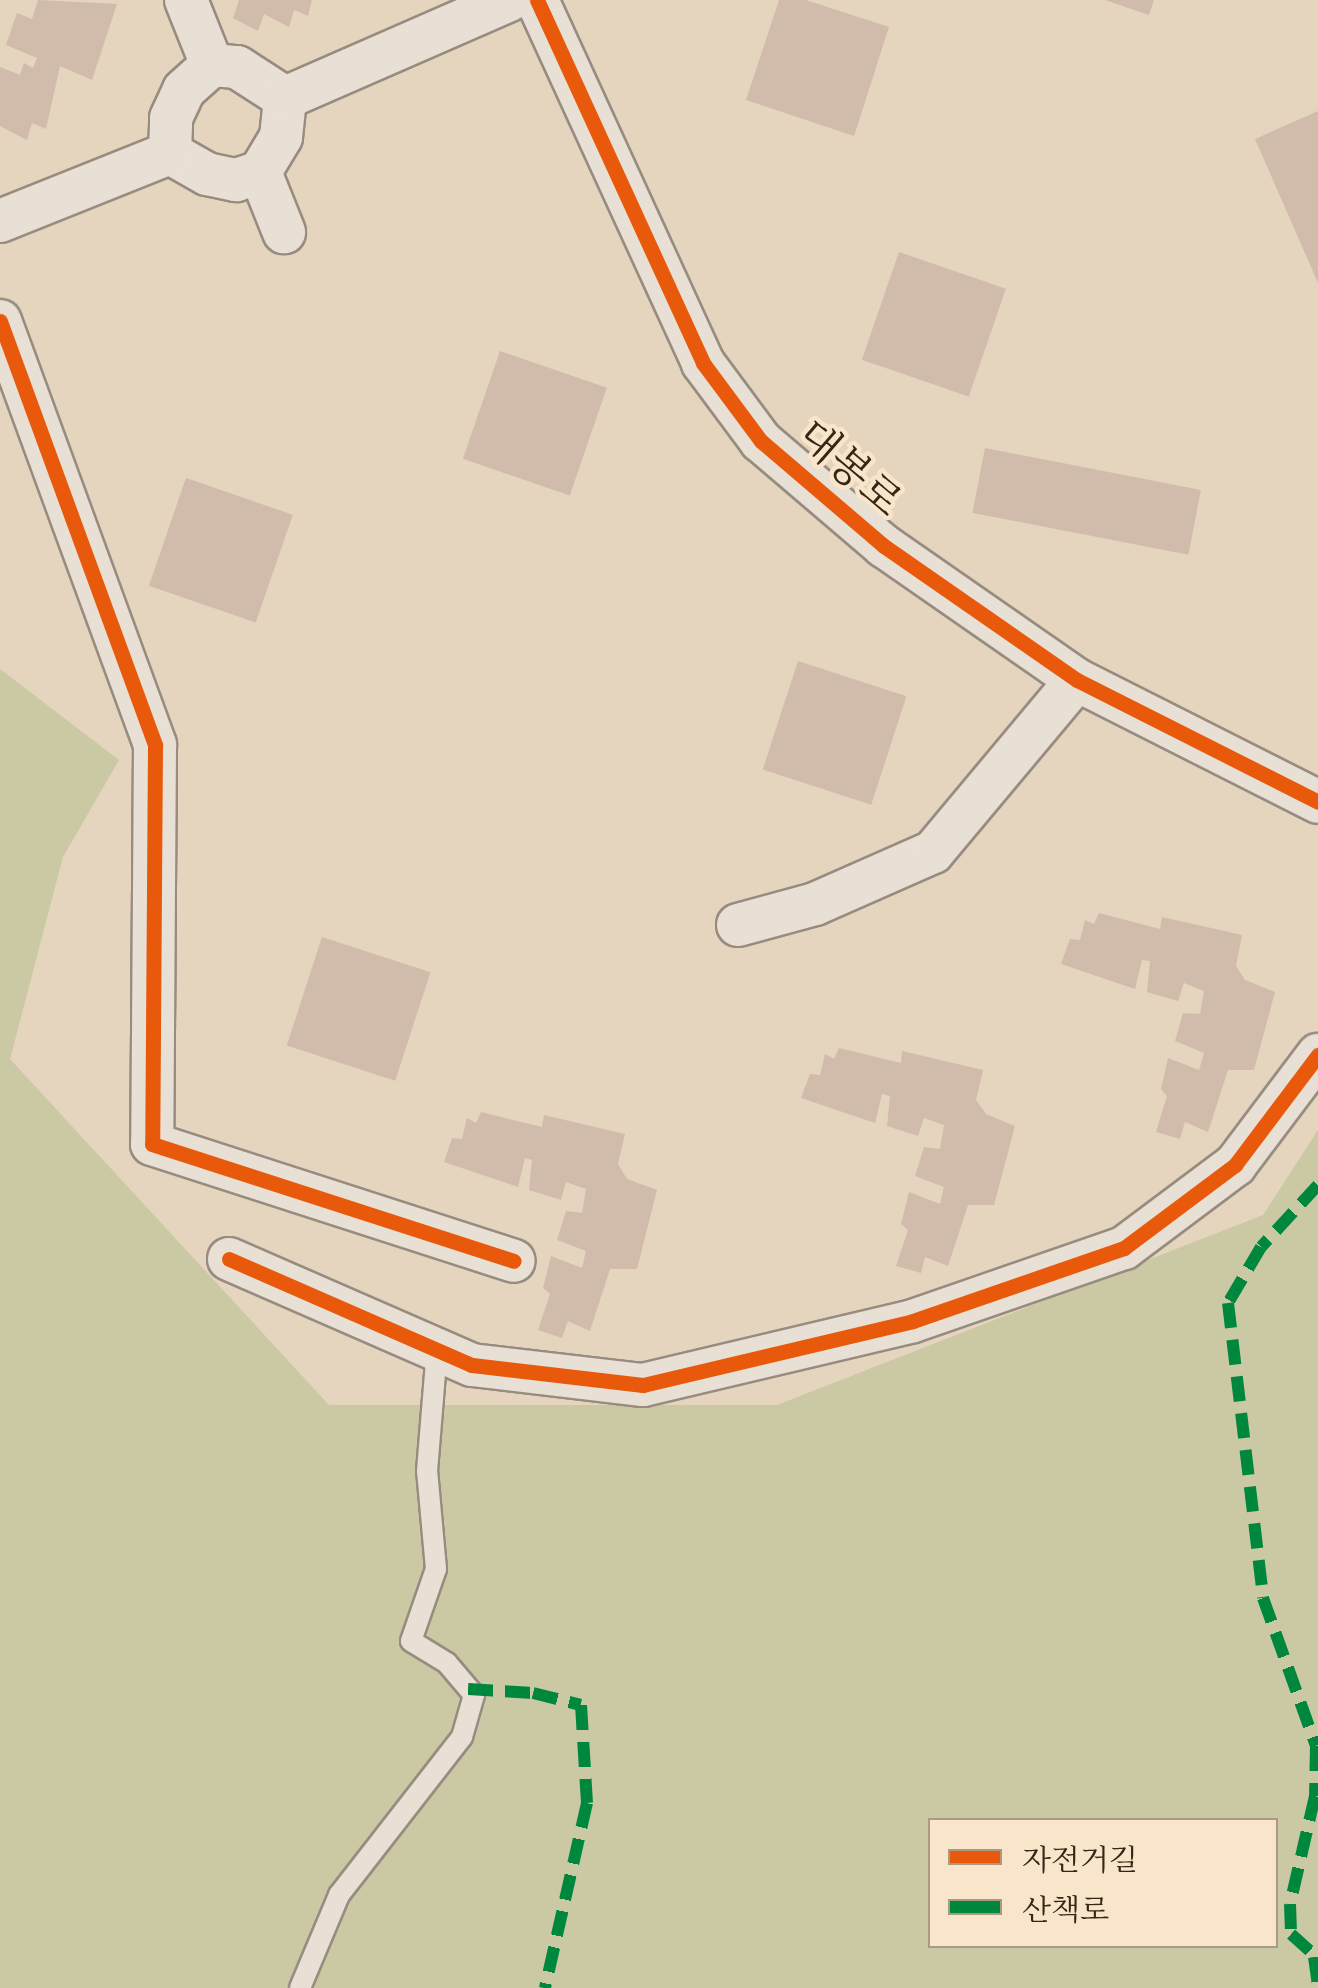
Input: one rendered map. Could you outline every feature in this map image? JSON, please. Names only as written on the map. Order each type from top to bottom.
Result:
[{"type":"street","points":[[186,0],[212,65]]},
{"type":"street","points":[[285,98],[508,0]]},
{"type":"street","name":"대봉로","points":[[537,0],[702,364],[762,441],[884,546],[1077,680],[1318,802]]},
{"type":"street","points":[[170,154],[170,118],[184,90],[212,65],[237,67],[285,98]]},
{"type":"street","points":[[260,172],[281,136],[285,98]]},
{"type":"street","points":[[0,221],[170,154],[221,177],[260,172]]},
{"type":"street","points":[[260,172],[284,232]]},
{"type":"street","points":[[0,321],[155,745],[152,1144],[514,1261]]},
{"type":"street","points":[[738,925],[815,904],[933,852],[1077,680]]},
{"type":"street","points":[[229,1259],[472,1365],[642,1386],[913,1321],[1017,1289],[1124,1248],[1235,1165],[1318,1056]]},
{"type":"lane","points":[[300,1988],[339,1895],[462,1737],[474,1695],[447,1663],[411,1641],[436,1569],[427,1472],[437,1350]]},
{"type":"shaded area","points":[[0,669],[119,760],[63,857],[10,1059],[329,1405],[777,1405],[1263,1215],[1318,1130],[1318,1988],[0,1988]]},
{"type":"building","points":[[38,0],[117,4],[92,80],[60,66],[46,129],[32,123],[27,140],[0,126],[0,67],[20,75],[24,63],[33,68],[37,58],[6,45],[17,13],[32,19]]},
{"type":"building","points":[[239,0],[312,0],[308,16],[294,10],[289,27],[264,14],[258,31],[233,18]]},
{"type":"building","points":[[779,0],[806,0],[889,27],[854,136],[746,100]]},
{"type":"building","points":[[1105,0],[1154,0],[1149,15]]},
{"type":"building","points":[[1318,111],[1318,283],[1255,139]]},
{"type":"building","points":[[899,252],[1006,289],[969,397],[862,360]]},
{"type":"building","points":[[500,351],[607,388],[570,496],[463,459]]},
{"type":"building","points":[[985,448],[1201,490],[1188,555],[972,513]]},
{"type":"building","points":[[186,478],[293,515],[256,623],[149,586]]},
{"type":"building","points":[[798,661],[906,696],[871,805],[763,769]]},
{"type":"building","points":[[1099,913],[1160,929],[1162,917],[1242,935],[1236,966],[1245,980],[1275,992],[1254,1070],[1228,1070],[1208,1132],[1185,1122],[1180,1139],[1156,1132],[1167,1096],[1161,1089],[1168,1058],[1199,1070],[1204,1053],[1175,1041],[1183,1013],[1200,1014],[1204,991],[1184,983],[1178,1001],[1147,992],[1150,961],[1142,960],[1135,989],[1061,964],[1070,939],[1080,940],[1085,920],[1094,924]]},
{"type":"building","points":[[322,937],[430,972],[395,1081],[287,1045]]},
{"type":"building","points":[[839,1048],[901,1063],[902,1051],[983,1070],[976,1100],[986,1114],[1015,1126],[994,1205],[968,1205],[948,1266],[925,1257],[921,1273],[896,1266],[908,1230],[901,1224],[909,1192],[940,1204],[944,1187],[915,1176],[924,1147],[940,1149],[944,1125],[924,1118],[918,1136],[887,1126],[890,1096],[882,1094],[875,1123],[801,1098],[810,1074],[820,1075],[825,1054],[834,1059]]},
{"type":"building","points":[[481,1112],[542,1127],[544,1115],[625,1134],[618,1164],[627,1179],[657,1190],[637,1269],[610,1269],[590,1331],[568,1321],[562,1338],[538,1330],[550,1294],[543,1288],[551,1256],[582,1268],[586,1251],[557,1240],[566,1211],[582,1213],[586,1189],[566,1182],[561,1200],[529,1190],[532,1160],[525,1158],[518,1187],[444,1162],[452,1138],[462,1139],[467,1118],[476,1123]]},
{"type":"marked path","points":[[1318,1185],[1261,1247],[1228,1303],[1263,1598],[1316,1746],[1315,1796],[1290,1904],[1291,1934],[1318,1958]]},
{"type":"marked path","points":[[468,1689],[533,1693],[581,1705],[587,1803],[545,1988]]},
{"type":"marked path","points":[[1314,1957],[1318,1985]]},
{"type":"cycle path","points":[[537,0],[703,363],[761,441],[884,546],[1077,680],[1318,802]]},
{"type":"cycle path","points":[[0,321],[155,745],[152,1144],[514,1261]]},
{"type":"cycle path","points":[[229,1259],[472,1365],[643,1385],[913,1321],[1124,1248],[1235,1165],[1318,1055]]}]
